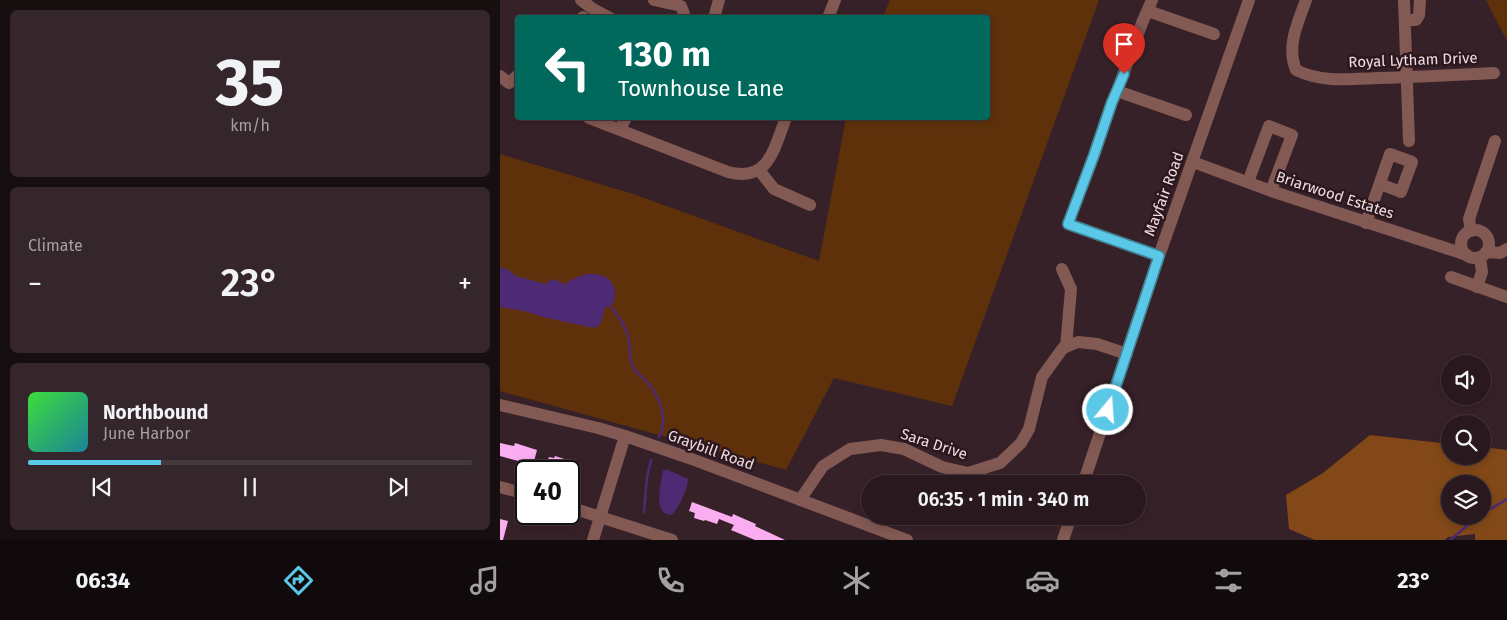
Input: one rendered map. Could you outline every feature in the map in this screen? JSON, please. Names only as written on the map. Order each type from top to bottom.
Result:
[{"type":"street","points":[[581,0],[589,11],[601,15]]},
{"type":"street","points":[[654,0],[681,6],[684,15]]},
{"type":"street","points":[[715,15],[719,0]]},
{"type":"street","points":[[829,15],[835,0]]},
{"type":"street","name":"Mayfair Road","points":[[1086,475],[1159,256],[1249,0]]},
{"type":"street","name":"Royal Lytham Drive","points":[[1306,0],[1291,53],[1296,70],[1307,76],[1333,79],[1406,78],[1494,73]]},
{"type":"street","points":[[1404,0],[1409,141]]},
{"type":"street","points":[[1405,20],[1416,20],[1419,15],[1420,0]]},
{"type":"street","points":[[1159,256],[1068,224],[1112,102],[1150,6],[1214,34]]},
{"type":"street","points":[[1117,91],[1186,115]]},
{"type":"street","points":[[595,120],[737,174],[747,174],[759,170],[767,163],[785,120]]},
{"type":"street","points":[[620,129],[625,120]]},
{"type":"street","points":[[1248,182],[1269,126],[1292,135],[1271,191]]},
{"type":"street","points":[[1471,231],[1469,219],[1496,141]]},
{"type":"street","name":"Briarwood Estates","points":[[1193,162],[1271,191],[1467,255]]},
{"type":"street","points":[[759,170],[774,189],[810,205]]},
{"type":"street","points":[[1366,223],[1380,184]]},
{"type":"street","points":[[1477,287],[1482,272],[1483,255],[1489,243],[1486,236],[1480,232],[1471,231],[1466,234],[1462,241],[1462,249],[1467,255],[1474,258],[1483,255],[1500,253],[1507,249]]},
{"type":"street","points":[[1062,269],[1071,289],[1066,347],[1078,342],[1097,344],[1127,354]]},
{"type":"street","points":[[1451,278],[1507,297]]},
{"type":"street","name":"Sara Drive","points":[[800,500],[823,466],[850,448],[881,446],[904,449],[942,467],[968,473],[1000,463],[1021,443],[1029,428],[1042,377],[1063,348],[1066,347]]},
{"type":"street","name":"Graybill Road","points":[[500,405],[626,436],[907,540]]},
{"type":"street","points":[[593,540],[626,436]]},
{"type":"street","points":[[500,487],[515,491]]},
{"type":"street","points":[[580,511],[672,540]]},
{"type":"street","points":[[1063,540],[1068,525]]},
{"type":"shaded area","points":[[890,0],[1099,0],[952,406],[834,378],[786,470],[500,391],[500,154],[633,194],[819,261],[846,120],[990,120],[990,15],[884,15]]},
{"type":"shaded area","points":[[1486,0],[1507,0],[1507,41]]},
{"type":"shaded area","points":[[500,267],[507,269],[516,276],[545,284],[553,279],[564,284],[583,275],[603,276],[613,284],[614,300],[612,304],[605,308],[600,325],[593,328],[500,307]]},
{"type":"shaded area","points":[[1370,435],[1441,443],[1441,465],[1491,465],[1491,448],[1507,450],[1507,540],[1475,540],[1475,534],[1448,537],[1445,540],[1315,540],[1289,529],[1286,495],[1323,473]]},
{"type":"shaded area","points":[[663,470],[668,470],[688,479],[683,498],[672,515],[666,514],[660,504],[659,497]]},
{"type":"building","points":[[500,443],[514,446],[515,443],[537,450],[534,460],[515,460],[500,456]]},
{"type":"building","points":[[555,456],[568,460],[548,460],[549,457],[554,458]]},
{"type":"building","points":[[692,502],[732,517],[733,514],[785,540],[755,540],[731,530],[734,525],[719,519],[717,524],[694,518],[695,513],[689,511]]},
{"type":"building","points":[[500,519],[508,521],[503,540],[500,540]]},
{"type":"waterway","points":[[608,303],[626,330],[629,340],[630,357],[635,371],[651,387],[661,407],[663,423],[659,437]]},
{"type":"waterway","points":[[644,512],[647,477],[651,460]]},
{"type":"waterway","points":[[1491,509],[1507,499]]},
{"type":"waterway","points":[[1450,540],[1468,525]]},
{"type":"route","points":[[1108,410],[1159,256],[1068,224],[1124,74]]}]
